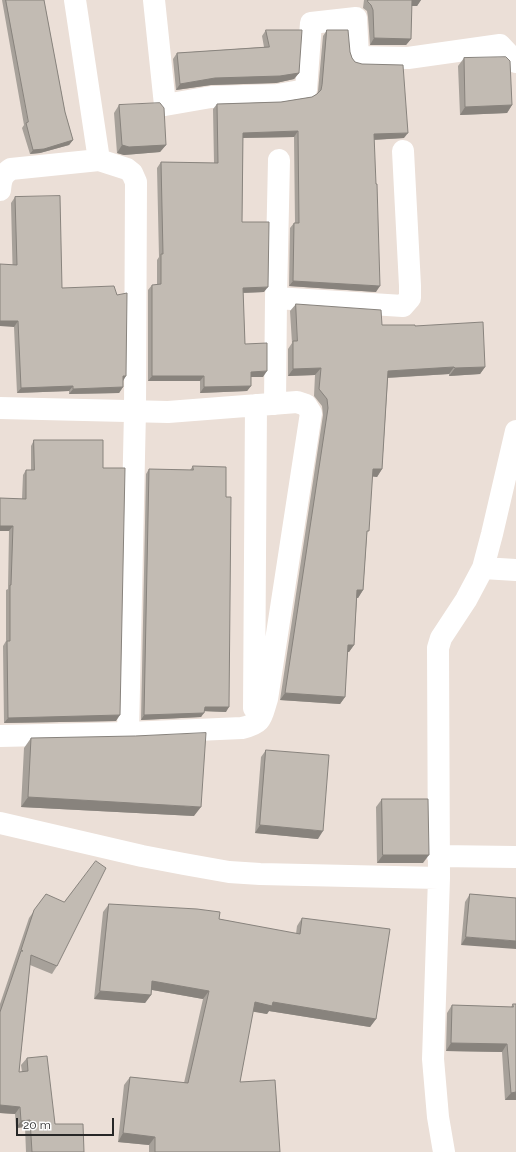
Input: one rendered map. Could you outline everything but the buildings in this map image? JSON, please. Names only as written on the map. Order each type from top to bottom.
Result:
[{"type":"street","points":[[75,0],[99,160]]},
{"type":"street","points":[[154,0],[165,105],[211,97],[278,95],[306,90],[311,23],[356,18],[358,57],[408,58],[500,45],[516,62]]},
{"type":"street","points":[[276,298],[403,306],[410,298],[404,151]]},
{"type":"street","points":[[0,190],[4,174],[11,170],[99,160],[127,169],[132,173],[136,182],[135,411],[128,733]]},
{"type":"street","points":[[254,725],[266,404],[276,298],[279,160]]},
{"type":"street","points":[[0,408],[168,412],[297,402],[306,405],[311,413],[267,699],[261,719],[254,725],[242,728],[128,733],[0,736]]},
{"type":"street","points":[[444,1152],[438,1117],[433,1059],[439,878],[438,648],[441,638],[466,600],[483,568],[511,471],[516,431]]},
{"type":"street","points":[[483,568],[516,570]]},
{"type":"street","points":[[0,823],[163,860],[229,872],[439,878]]},
{"type":"street","points":[[438,856],[516,857]]}]
